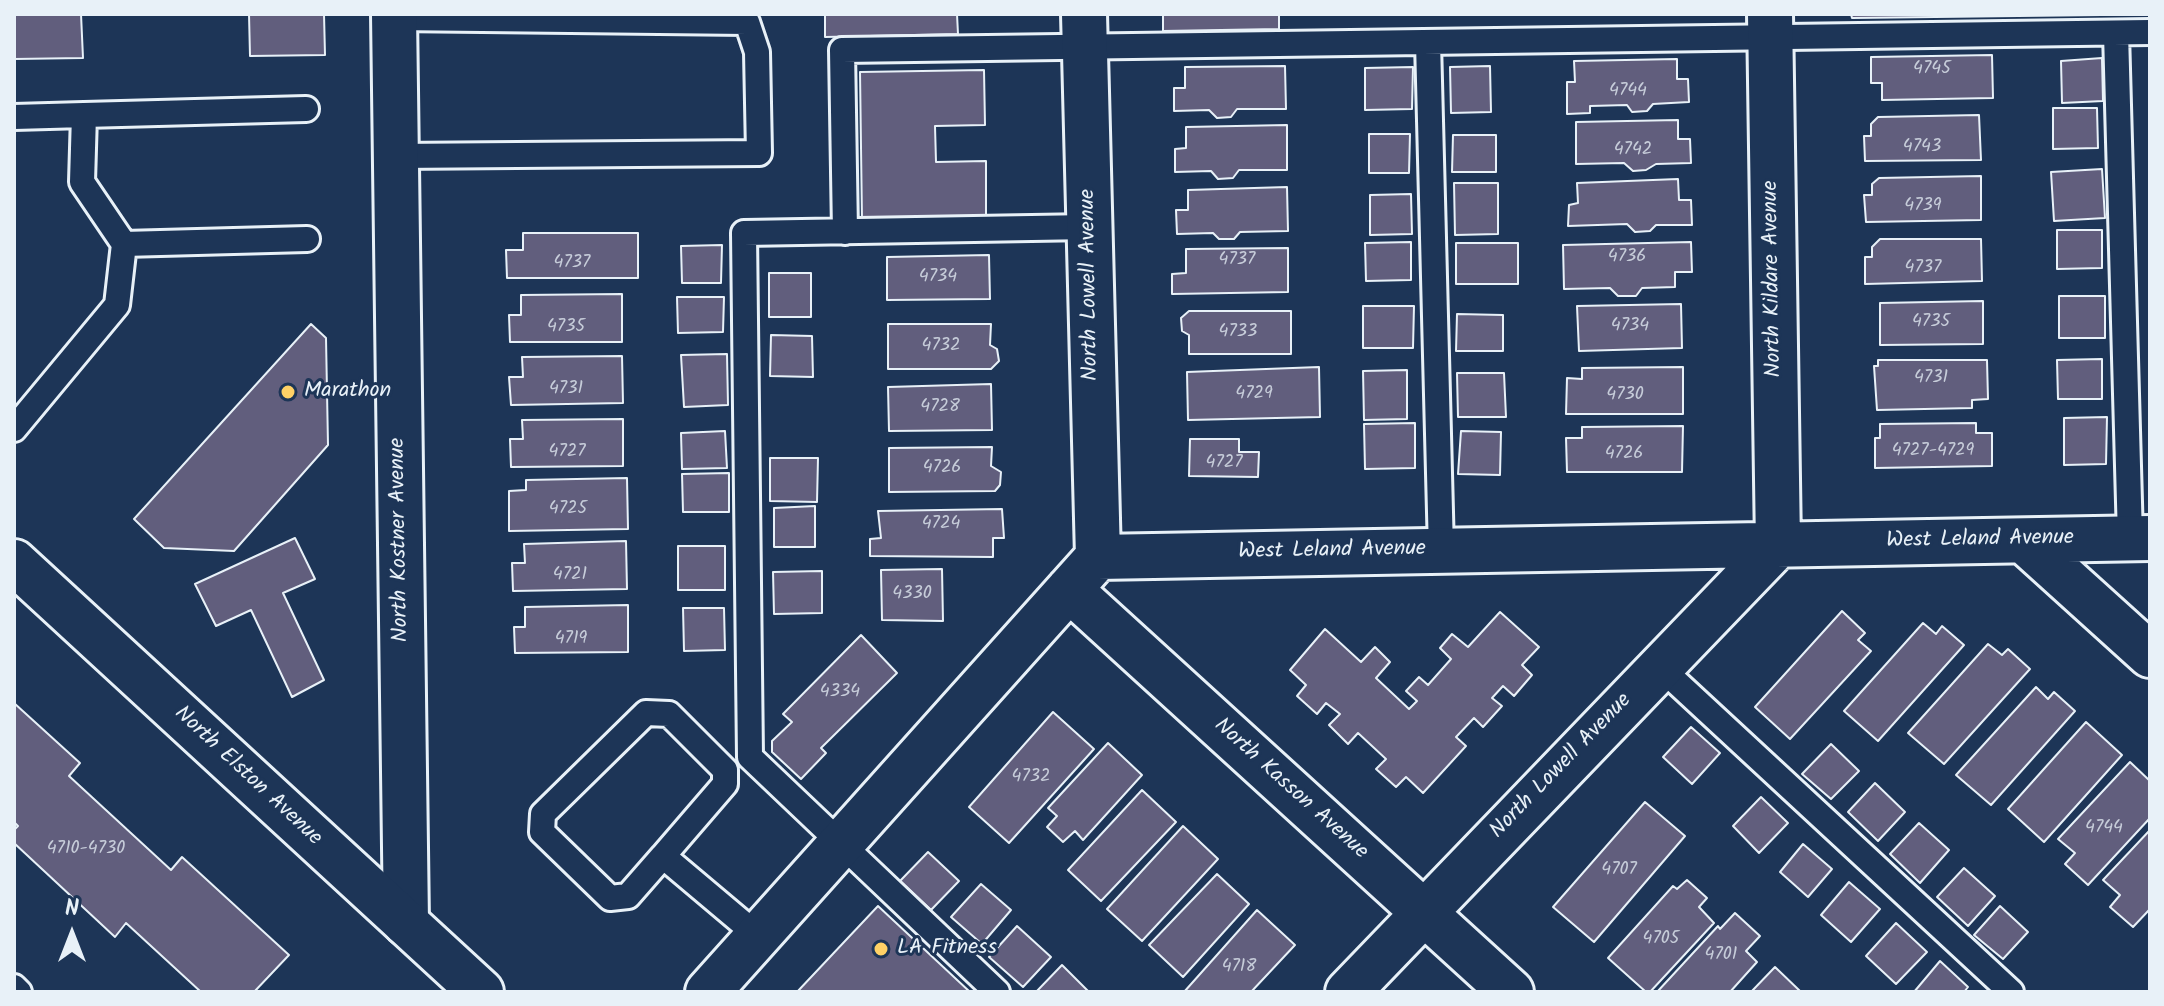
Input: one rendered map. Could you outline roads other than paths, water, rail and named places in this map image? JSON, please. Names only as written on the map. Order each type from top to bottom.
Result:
[{"type":"street","name":"North Kostner Avenue","points":[[394,16],[406,923]]},
{"type":"street","name":"North Kildare Avenue","points":[[1771,26],[1778,545]]},
{"type":"street","name":"North Lowell Avenue","points":[[1084,30],[1098,557]]},
{"type":"street","name":"West Leland Avenue","points":[[1098,557],[2140,538]]},
{"type":"street","points":[[2024,541],[2150,655]]},
{"type":"street","name":"North Lowell Avenue","points":[[1348,992],[1778,545]]},
{"type":"street","points":[[708,992],[1098,557]]},
{"type":"street","name":"North Elston Avenue","points":[[14,562],[481,992]]},
{"type":"street","name":"North Kasson Avenue","points":[[1069,589],[1511,992]]},
{"type":"lane","points":[[394,16],[747,22],[757,52],[759,153],[396,156]]},
{"type":"lane","points":[[845,232],[842,50],[1084,30],[1428,42],[1771,26],[2150,32]]},
{"type":"lane","points":[[2116,33],[2140,538]]},
{"type":"lane","points":[[1428,42],[1441,551]]},
{"type":"lane","points":[[14,117],[306,109]]},
{"type":"lane","points":[[14,429],[117,305],[124,244],[82,182],[84,115]]},
{"type":"lane","points":[[997,992],[750,757],[744,233],[1089,227]]},
{"type":"lane","points":[[124,244],[307,239]]},
{"type":"lane","points":[[1659,666],[2011,992]]},
{"type":"lane","points":[[646,713],[669,714],[725,770],[725,784],[663,856],[628,896],[610,898],[542,832],[543,814],[646,713]]},
{"type":"lane","points":[[663,856],[758,936]]},
{"type":"lane","points":[[14,987],[19,992]]},
{"type":"place","name":"Marathon","points":[[288,392]]},
{"type":"place","name":"LA Fitness","points":[[881,949]]}]
